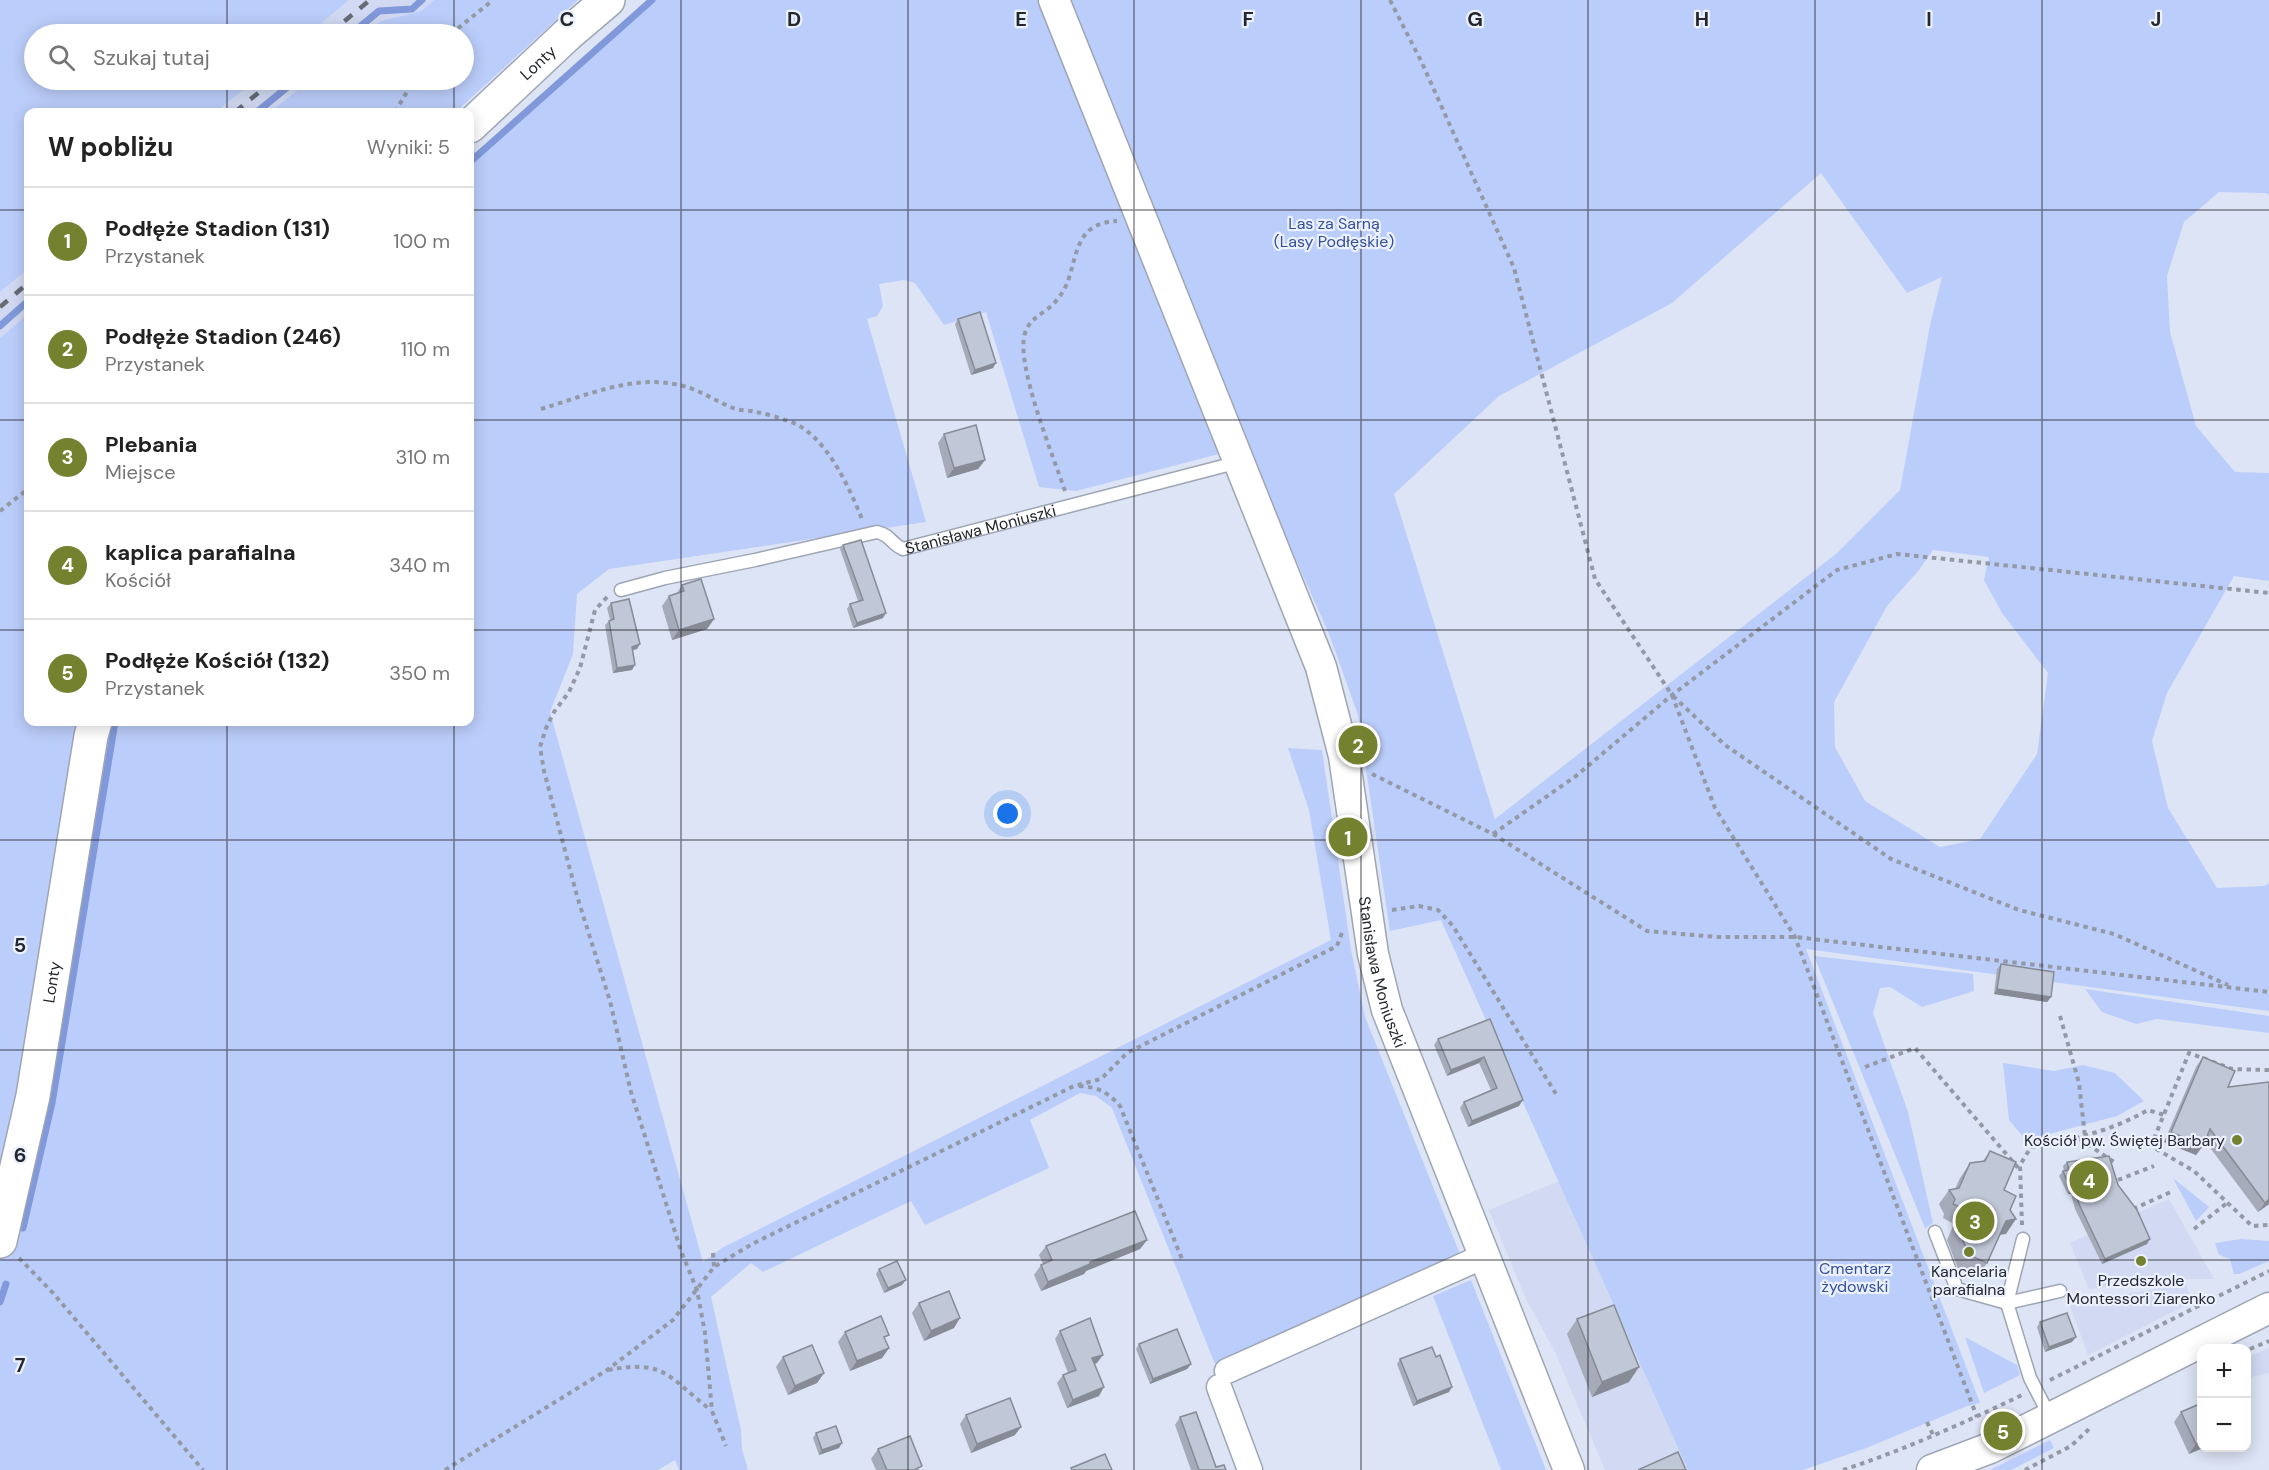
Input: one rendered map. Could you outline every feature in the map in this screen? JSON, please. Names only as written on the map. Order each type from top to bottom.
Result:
[{"type":"main road","name":"Lonty","points":[[474,122],[568,34],[608,0]]},
{"type":"main road","name":"Lonty","points":[[0,1240],[33,1096],[94,726]]},
{"type":"street","name":"Stanisława Moniuszki","points":[[1054,0],[1308,634],[1330,696],[1351,796],[1357,919],[1373,954],[1387,1011],[1482,1257],[1569,1470]]},
{"type":"street","points":[[1250,1470],[1223,1379],[1482,1257]]},
{"type":"street","points":[[1947,1470],[2269,1308]]},
{"type":"street","points":[[1932,1470],[1990,1448]]},
{"type":"lane","name":"Stanisława Moniuszki","points":[[621,590],[665,578],[877,532],[888,534],[896,546],[903,549],[1239,462]]},
{"type":"lane","points":[[1935,1232],[1957,1289],[2007,1303],[2060,1291]]},
{"type":"lane","points":[[2023,1239],[2007,1303],[2035,1388],[2050,1418]]},
{"type":"path","points":[[463,24],[493,0]]},
{"type":"path","points":[[1390,0],[1422,63],[1514,267],[1595,579],[1672,695],[1715,808],[1795,937],[1977,1417]]},
{"type":"path","points":[[397,108],[408,90]]},
{"type":"path","points":[[1070,506],[1030,390],[1025,360],[1025,334],[1034,318],[1047,310],[1060,296],[1068,281],[1072,260],[1081,240],[1093,225],[1107,221],[1141,218]]},
{"type":"path","points":[[541,409],[632,383],[658,381],[697,390],[734,408],[794,423],[812,435],[835,464],[854,501],[867,534]]},
{"type":"path","points":[[0,511],[24,492]]},
{"type":"path","points":[[1493,834],[1576,776],[1672,695],[1837,570],[1897,554],[2269,593]]},
{"type":"path","points":[[621,590],[604,598],[595,610],[580,669],[569,692],[554,712],[540,747],[544,771],[577,896],[609,1001],[631,1092],[681,1251],[697,1290],[705,1333],[712,1411],[726,1446]]},
{"type":"path","points":[[1672,695],[1725,745],[1891,859],[2019,910],[2114,934],[2234,988]]},
{"type":"path","points":[[1371,773],[1493,834],[1647,931],[1717,937],[1795,937],[2269,992]]},
{"type":"path","points":[[445,1470],[607,1370],[673,1320],[714,1267],[752,1244],[1074,1086],[1101,1079],[1127,1053],[1337,946],[1357,919],[1419,906],[1438,910],[1453,926],[1556,1094]]},
{"type":"path","points":[[2060,1016],[2079,1083],[2082,1138]]},
{"type":"path","points":[[1865,1067],[1915,1048],[2020,1171]]},
{"type":"path","points":[[2269,1070],[2232,1069],[2189,1053],[2151,1146],[2194,1171],[2252,1226],[2269,1225]]},
{"type":"path","points":[[1074,1086],[1092,1087],[1104,1091],[1120,1106],[1182,1259]]},
{"type":"path","points":[[2023,1239],[2020,1165],[2031,1147],[2082,1138],[2126,1123],[2148,1110],[2164,1115]]},
{"type":"path","points":[[2082,1138],[2114,1162]]},
{"type":"path","points":[[2118,1179],[2154,1166]]},
{"type":"path","points":[[2132,1210],[2173,1191]]},
{"type":"path","points":[[2194,1228],[2227,1203]]},
{"type":"path","points":[[0,1240],[53,1293],[203,1470]]},
{"type":"path","points":[[713,1253],[714,1267]]},
{"type":"path","points":[[1843,1470],[1977,1417],[2269,1271]]},
{"type":"path","points":[[2251,1349],[2269,1341]]},
{"type":"path","points":[[607,1370],[632,1365],[651,1367],[669,1375],[712,1411]]},
{"type":"path","points":[[1927,1422],[1933,1436]]},
{"type":"path","points":[[2025,1470],[2071,1446],[2092,1427]]},
{"type":"shaded area","points":[[349,0],[434,0],[421,11],[381,21],[377,24],[320,24]]},
{"type":"shaded area","points":[[243,90],[298,90],[275,108],[221,108]]},
{"type":"shaded area","points":[[24,272],[24,317],[0,338],[0,292]]},
{"type":"shaded area","points":[[1559,1181],[1688,1470],[1605,1470],[1555,1352],[1526,1299],[1489,1210]]},
{"type":"shaded area","name":"Przedszkole Montessori Ziarenko","points":[[2169,1199],[2214,1279],[2171,1279],[2089,1289],[2070,1243]]},
{"type":"shaded area","points":[[2186,1284],[2192,1302],[2088,1355],[2069,1303]]},
{"type":"shaded area","points":[[2269,1348],[2269,1373],[2251,1377],[2251,1355]]},
{"type":"green space","points":[[0,0],[349,0],[320,24],[24,24],[24,90],[243,90],[221,108],[24,108],[24,272],[0,292]]},
{"type":"green space","points":[[434,0],[578,0],[461,108],[275,108],[298,90],[474,90],[474,24],[377,24],[381,21],[421,11]]},
{"type":"green space","points":[[652,0],[2269,0],[2269,195],[2266,193],[2219,192],[2184,222],[2167,276],[2170,332],[2196,426],[2235,472],[2269,473],[2269,581],[2234,576],[2167,693],[2152,741],[2168,808],[2217,888],[2265,886],[2269,883],[2269,1011],[1806,949],[1980,1403],[1967,1406],[1869,1447],[1803,1470],[1688,1470],[1441,920],[1390,931],[1358,715],[1329,634],[1246,447],[1076,491],[1039,487],[986,312],[944,325],[915,283],[904,280],[879,284],[883,306],[877,316],[867,319],[926,522],[609,569],[577,594],[573,654],[550,712],[703,1262],[722,1248],[1331,940],[1309,810],[1288,748],[1322,750],[1351,950],[1365,1017],[1460,1254],[1215,1364],[1112,1108],[1096,1096],[1080,1093],[1030,1120],[1049,1168],[925,1225],[911,1201],[763,1272],[751,1263],[711,1297],[748,1470],[679,1470],[675,1460],[658,1470],[0,1470],[0,338],[24,317],[24,726],[474,726],[474,149],[476,156]],"holes":[[[1821,173],[1907,293],[1942,277],[1930,325],[1900,490],[1836,554],[1495,819],[1394,494],[1499,396],[1672,303]],[[1933,550],[1989,557],[1984,580],[2002,613],[2048,673],[2037,754],[1980,839],[1940,847],[1865,801],[1835,747],[1834,702],[1887,606],[1919,570]]]},
{"type":"green space","points":[[1814,956],[1973,974],[1974,991],[1922,1007],[1890,987],[1880,988],[1873,1013],[1908,1112],[1933,1223],[1925,1228]]},
{"type":"green space","points":[[2085,989],[2269,1016],[2269,1033],[2157,1019],[2136,1024],[2102,1012]]},
{"type":"green space","points":[[2003,1063],[2054,1071],[2083,1065],[2115,1073],[2144,1101],[2117,1116],[2026,1140],[2009,1120]]},
{"type":"green space","points":[[2173,1178],[2209,1207],[2196,1221]]},
{"type":"green space","points":[[2241,1239],[2269,1241],[2269,1261],[2234,1274],[2230,1259],[2219,1255],[2215,1243]]},
{"type":"green space","points":[[1471,1280],[1546,1470],[1501,1470],[1433,1296]]},
{"type":"green space","points":[[1965,1337],[2017,1365],[2020,1375],[1984,1393]]},
{"type":"green space","points":[[2050,1440],[2054,1448],[2011,1470],[1990,1470]]},
{"type":"building","points":[[980,312],[996,363],[975,370],[958,319]]},
{"type":"building","points":[[976,425],[985,460],[954,468],[944,434]]},
{"type":"building","points":[[861,540],[886,613],[857,623],[850,604],[863,600],[843,545]]},
{"type":"building","points":[[701,579],[714,619],[679,630],[669,596],[684,591],[682,585]]},
{"type":"building","points":[[629,599],[640,644],[632,647],[635,665],[617,668],[609,621],[614,619],[611,603]]},
{"type":"building","points":[[2001,964],[2054,972],[2051,997],[1997,989]]},
{"type":"building","points":[[1490,1019],[1523,1100],[1472,1121],[1464,1102],[1497,1088],[1484,1057],[1451,1070],[1438,1039]]},
{"type":"building","name":"Kościół pw. Świętej Barbary","points":[[2203,1057],[2235,1071],[2228,1087],[2269,1082],[2269,1199],[2265,1203],[2210,1129],[2203,1146],[2171,1132]]},
{"type":"building","points":[[1990,1151],[2016,1162],[2004,1190],[2016,1196],[2010,1210],[2016,1219],[2006,1221],[1987,1263],[1969,1255],[1957,1226],[1964,1209],[1953,1204],[1955,1199],[1949,1190],[1959,1188],[1970,1163],[1985,1161]]},
{"type":"building","points":[[2109,1156],[2118,1185],[2137,1210],[2150,1239],[2105,1259],[2074,1189],[2071,1190],[2063,1171],[2069,1170],[2067,1162]]},
{"type":"building","points":[[1135,1211],[1147,1240],[1090,1262],[1090,1264],[1048,1282],[1041,1265],[1052,1260],[1046,1246]]},
{"type":"building","points":[[897,1261],[906,1280],[888,1288],[879,1269]]},
{"type":"building","points":[[949,1291],[960,1318],[931,1331],[919,1303]]},
{"type":"building","points":[[1614,1305],[1639,1367],[1602,1382],[1577,1319]]},
{"type":"building","points":[[2067,1313],[2076,1337],[2049,1347],[2040,1322]]},
{"type":"building","points":[[881,1316],[889,1335],[884,1337],[889,1348],[857,1361],[845,1332]]},
{"type":"building","points":[[1090,1318],[1103,1355],[1092,1358],[1104,1387],[1073,1400],[1063,1375],[1076,1370],[1060,1331]]},
{"type":"building","points":[[1177,1329],[1191,1364],[1153,1379],[1139,1344]]},
{"type":"building","points":[[812,1345],[824,1373],[795,1386],[783,1357]]},
{"type":"building","points":[[1432,1347],[1436,1357],[1440,1355],[1452,1387],[1417,1401],[1400,1359]]},
{"type":"building","points":[[1010,1398],[1021,1427],[977,1444],[966,1415]]},
{"type":"building","points":[[2197,1405],[2197,1444],[2196,1444],[2181,1412]]},
{"type":"building","points":[[1196,1412],[1216,1467],[1224,1465],[1226,1470],[1199,1470],[1180,1417]]},
{"type":"building","points":[[836,1426],[842,1443],[822,1450],[816,1433]]},
{"type":"building","points":[[910,1436],[922,1466],[914,1470],[887,1470],[878,1449]]},
{"type":"building","points":[[1678,1452],[1686,1470],[1638,1470]]},
{"type":"building","points":[[1105,1454],[1112,1470],[1072,1470],[1071,1468]]},
{"type":"waterway","points":[[363,24],[379,11],[412,9],[422,0]]},
{"type":"waterway","points":[[474,158],[652,0]]},
{"type":"waterway","points":[[262,108],[284,90]]},
{"type":"waterway","points":[[0,326],[24,305]]},
{"type":"waterway","points":[[23,1228],[52,1103],[114,726]]},
{"type":"waterway","points":[[0,1302],[6,1284]]},
{"type":"railway","points":[[341,24],[370,0]]},
{"type":"railway","points":[[240,108],[262,90]]},
{"type":"railway","points":[[0,307],[24,286]]},
{"type":"place","name":"Podłęże Stadion (246)","points":[[1358,745]]},
{"type":"place","name":"Podłęże Stadion (131)","points":[[1348,837]]},
{"type":"place","name":"Kościół pw. Świętej Barbary","points":[[2237,1140]]},
{"type":"place","name":"kaplica parafialna","points":[[2089,1180]]},
{"type":"place","name":"Plebania","points":[[1975,1221]]},
{"type":"place","name":"Kancelaria parafialna","points":[[1969,1252]]},
{"type":"place","name":"Przedszkole Montessori Ziarenko","points":[[2141,1261]]},
{"type":"place","name":"Podłęże Kościół (132)","points":[[2003,1431]]},
{"type":"park label","name":"Las za Sarną (Lasy Podłęskie)","points":[[1334,232]]},
{"type":"park label","name":"Cmentarz żydowski","points":[[1855,1277]]}]
